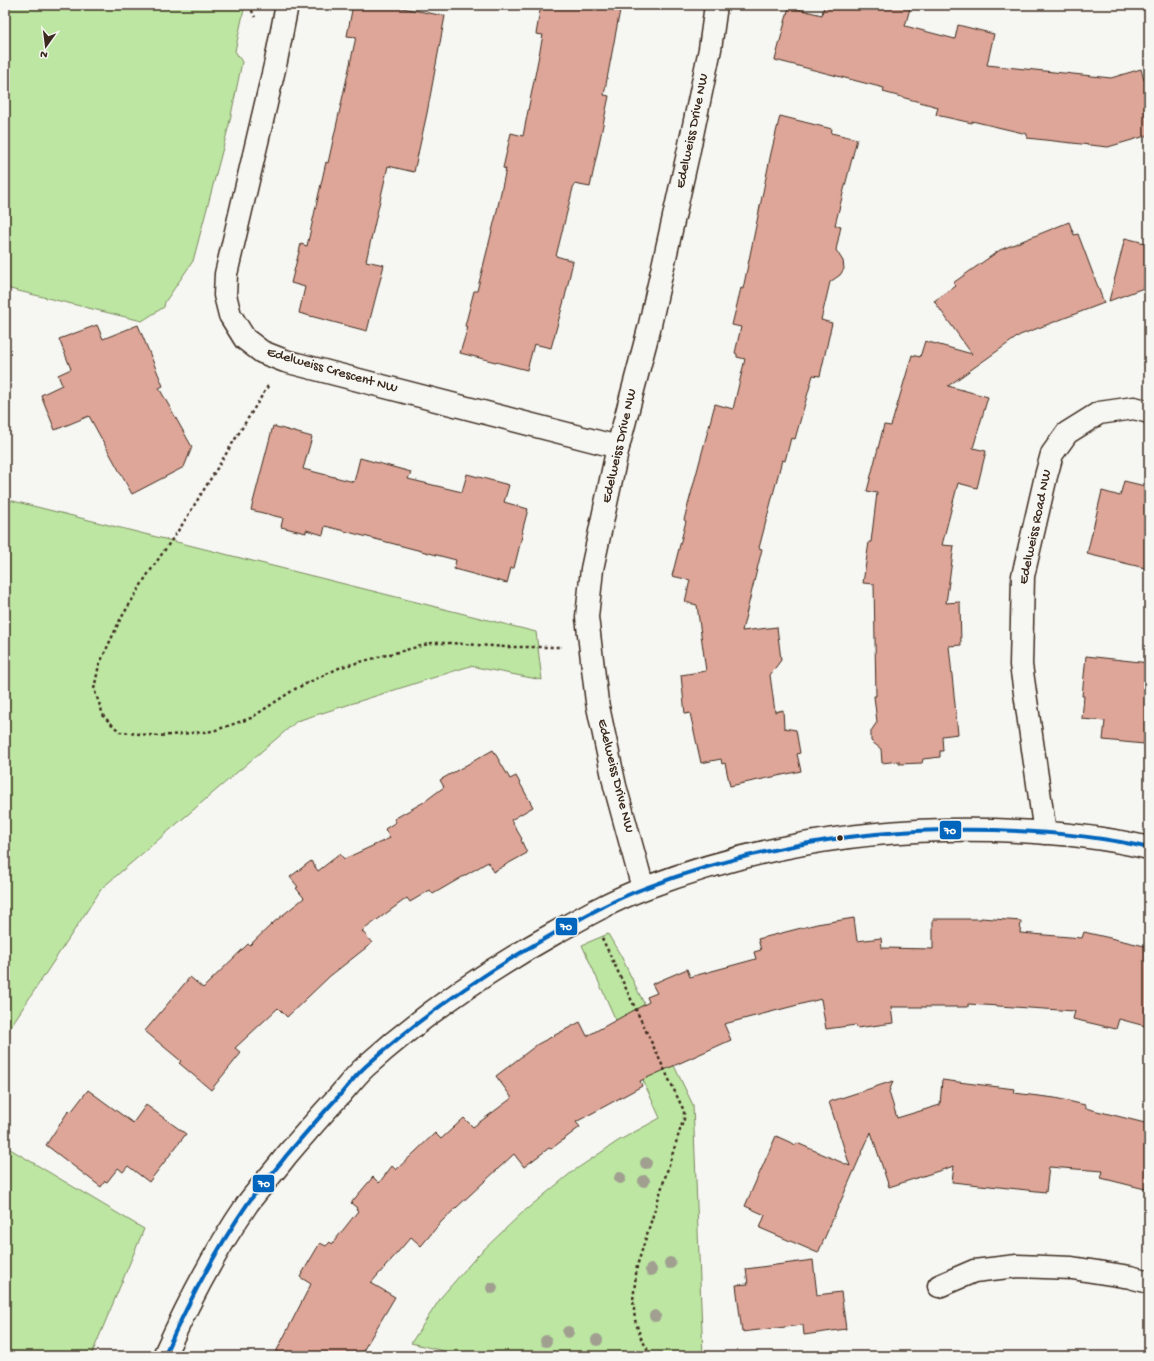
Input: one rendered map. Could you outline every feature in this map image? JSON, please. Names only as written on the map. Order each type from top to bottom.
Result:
[{"type":"street","name":"Edelweiss Crescent NW","points":[[286,5],[276,61],[226,274],[225,295],[230,315],[245,339],[262,352],[285,361],[618,446]]},
{"type":"street","name":"Edelweiss Drive NW","points":[[643,888],[615,786],[597,702],[587,616],[592,568],[618,446],[649,329],[688,154],[710,49],[716,5]]},
{"type":"street","name":"Edelweiss Road NW","points":[[1045,833],[1021,664],[1023,576],[1046,476],[1052,454],[1067,433],[1099,413],[1134,408],[1149,412]]},
{"type":"street","points":[[164,1356],[210,1262],[249,1202],[308,1129],[364,1068],[429,1014],[516,955],[596,910],[643,888],[708,867],[774,850],[842,838],[910,831],[978,829],[1088,837],[1149,848]]},
{"type":"street","points":[[939,1286],[974,1271],[1017,1266],[1072,1268],[1130,1277],[1149,1282]]},
{"type":"path","points":[[285,361],[262,394],[182,525],[146,576],[120,620],[99,665],[94,689],[104,717],[120,732],[158,736],[213,731],[251,718],[295,689],[340,667],[432,643],[506,647],[546,646],[591,648]]},
{"type":"path","points":[[601,935],[684,1111],[684,1119],[637,1266],[633,1300],[634,1320],[641,1338],[651,1356]]},
{"type":"green space","points":[[5,5],[245,5],[235,51],[242,62],[229,125],[193,261],[165,302],[164,307],[142,321],[6,288],[5,289]]},
{"type":"green space","points":[[5,499],[536,632],[542,680],[470,666],[297,721],[102,888],[5,1035]]},
{"type":"green space","points":[[608,934],[621,956],[693,1105],[703,1356],[463,1356],[411,1343],[442,1296],[477,1256],[522,1213],[572,1172],[618,1141],[660,1118],[582,945]]},
{"type":"green space","points":[[5,1146],[144,1229],[91,1356],[5,1356]]},
{"type":"building","points":[[353,5],[386,5],[445,16],[427,113],[414,172],[388,166],[366,261],[384,265],[367,331],[299,313],[305,287],[291,283],[301,244],[307,246],[326,162],[328,163],[356,37],[347,36]]},
{"type":"building","points":[[541,5],[621,5],[604,95],[609,96],[590,187],[574,184],[556,256],[573,261],[565,297],[551,348],[534,344],[527,370],[460,353],[468,327],[465,326],[474,291],[477,291],[496,215],[506,169],[503,168],[511,133],[523,136],[543,35],[536,34]]},
{"type":"building","points":[[824,5],[911,5],[905,26],[955,39],[958,25],[994,34],[987,65],[1111,78],[1141,69],[1144,80],[1149,78],[1149,135],[1108,147],[1027,138],[1027,134],[972,121],[972,123],[936,115],[938,107],[883,92],[884,88],[775,60],[789,7],[822,15]]},
{"type":"building","points":[[780,116],[832,129],[831,133],[857,139],[835,225],[841,226],[836,250],[843,261],[844,269],[840,275],[830,282],[821,320],[832,323],[820,376],[813,375],[795,439],[791,438],[785,461],[782,460],[759,548],[762,549],[742,631],[777,627],[781,660],[770,675],[775,712],[783,710],[784,728],[796,730],[800,753],[797,754],[801,771],[730,786],[725,763],[722,764],[721,759],[701,763],[690,713],[685,714],[681,675],[706,671],[697,605],[685,602],[690,580],[672,576],[686,521],[684,520],[715,404],[733,409],[745,359],[737,357],[737,354],[735,353],[741,327],[732,325],[741,288],[743,289]]},
{"type":"building","points":[[1069,222],[1074,235],[1078,234],[1104,303],[1020,335],[948,386],[988,397],[973,448],[986,451],[977,488],[958,483],[942,545],[954,546],[946,603],[960,602],[961,645],[949,646],[958,734],[942,736],[943,751],[940,751],[940,757],[923,759],[922,763],[899,764],[899,761],[882,763],[881,749],[871,741],[871,731],[877,722],[874,696],[876,696],[874,584],[863,583],[869,542],[871,542],[877,493],[867,491],[884,425],[891,426],[912,355],[920,357],[925,341],[972,354],[934,301],[956,286],[953,283],[1000,250]]},
{"type":"building","points":[[1125,238],[1149,244],[1149,286],[1109,301]]},
{"type":"building","points":[[97,325],[103,339],[138,325],[163,386],[159,388],[192,447],[184,467],[132,494],[89,416],[55,430],[41,395],[62,385],[58,375],[71,369],[59,339]]},
{"type":"building","points":[[273,426],[312,437],[303,469],[354,482],[360,458],[411,472],[408,479],[462,492],[467,474],[509,485],[504,502],[528,509],[514,568],[511,568],[507,583],[454,569],[456,560],[325,526],[323,535],[306,530],[306,533],[281,527],[283,518],[251,510]]},
{"type":"building","points":[[1124,481],[1149,487],[1149,569],[1087,554],[1102,491],[1120,496]]},
{"type":"building","points":[[1086,656],[1149,663],[1149,695],[1144,744],[1103,740],[1105,721],[1082,719],[1084,696],[1082,696]]},
{"type":"building","points":[[493,750],[510,779],[516,776],[533,807],[511,820],[522,839],[521,840],[527,853],[493,872],[488,862],[433,894],[430,890],[410,902],[407,898],[362,931],[372,943],[330,976],[287,1017],[278,1008],[235,1048],[241,1053],[211,1090],[179,1063],[181,1061],[145,1031],[190,977],[203,988],[248,944],[250,945],[273,923],[304,898],[290,877],[311,861],[318,871],[340,854],[344,859],[390,838],[385,829],[396,822],[394,819],[424,802],[444,787],[440,780]]},
{"type":"building","points":[[854,918],[857,941],[881,938],[882,948],[933,949],[933,919],[981,918],[1021,921],[1020,933],[1082,938],[1084,932],[1149,947],[1149,1027],[1119,1019],[1116,1029],[1073,1019],[1075,1011],[968,1004],[968,1007],[891,1007],[893,1023],[857,1028],[856,1025],[826,1029],[821,999],[724,1024],[731,1040],[640,1081],[642,1086],[576,1122],[580,1127],[524,1167],[514,1154],[442,1221],[421,1246],[411,1237],[371,1283],[395,1297],[360,1356],[274,1356],[311,1284],[300,1277],[320,1243],[326,1246],[330,1242],[332,1244],[358,1211],[356,1210],[357,1208],[351,1203],[373,1177],[379,1183],[392,1166],[396,1170],[435,1133],[441,1139],[464,1118],[473,1127],[512,1098],[496,1076],[538,1044],[580,1022],[587,1036],[649,1002],[647,997],[657,993],[652,984],[687,969],[690,977],[756,959],[754,952],[761,950],[758,939],[817,924]]},
{"type":"building","points":[[942,1080],[1015,1089],[1014,1093],[1055,1098],[1085,1105],[1085,1108],[1149,1124],[1149,1190],[1101,1178],[1103,1171],[1049,1167],[1046,1192],[952,1182],[954,1166],[889,1187],[871,1132],[818,1253],[760,1228],[765,1215],[745,1206],[776,1136],[796,1145],[797,1143],[850,1166],[829,1102],[893,1081],[889,1092],[897,1118],[940,1105]]},
{"type":"building","points":[[88,1090],[133,1123],[146,1105],[186,1134],[149,1182],[128,1166],[123,1172],[118,1168],[101,1187],[46,1145],[69,1110],[71,1112]]},
{"type":"building","points":[[813,1260],[817,1295],[841,1292],[846,1329],[804,1335],[803,1325],[742,1332],[736,1285],[748,1284],[746,1269]]},
{"type":"transit line","name":"70","points":[[164,1356],[203,1278],[224,1240],[248,1203],[286,1156],[362,1070],[410,1029],[456,995],[528,948],[598,909],[645,888],[718,864],[792,846],[868,835],[945,830],[1022,831],[1099,838],[1149,848]]}]
